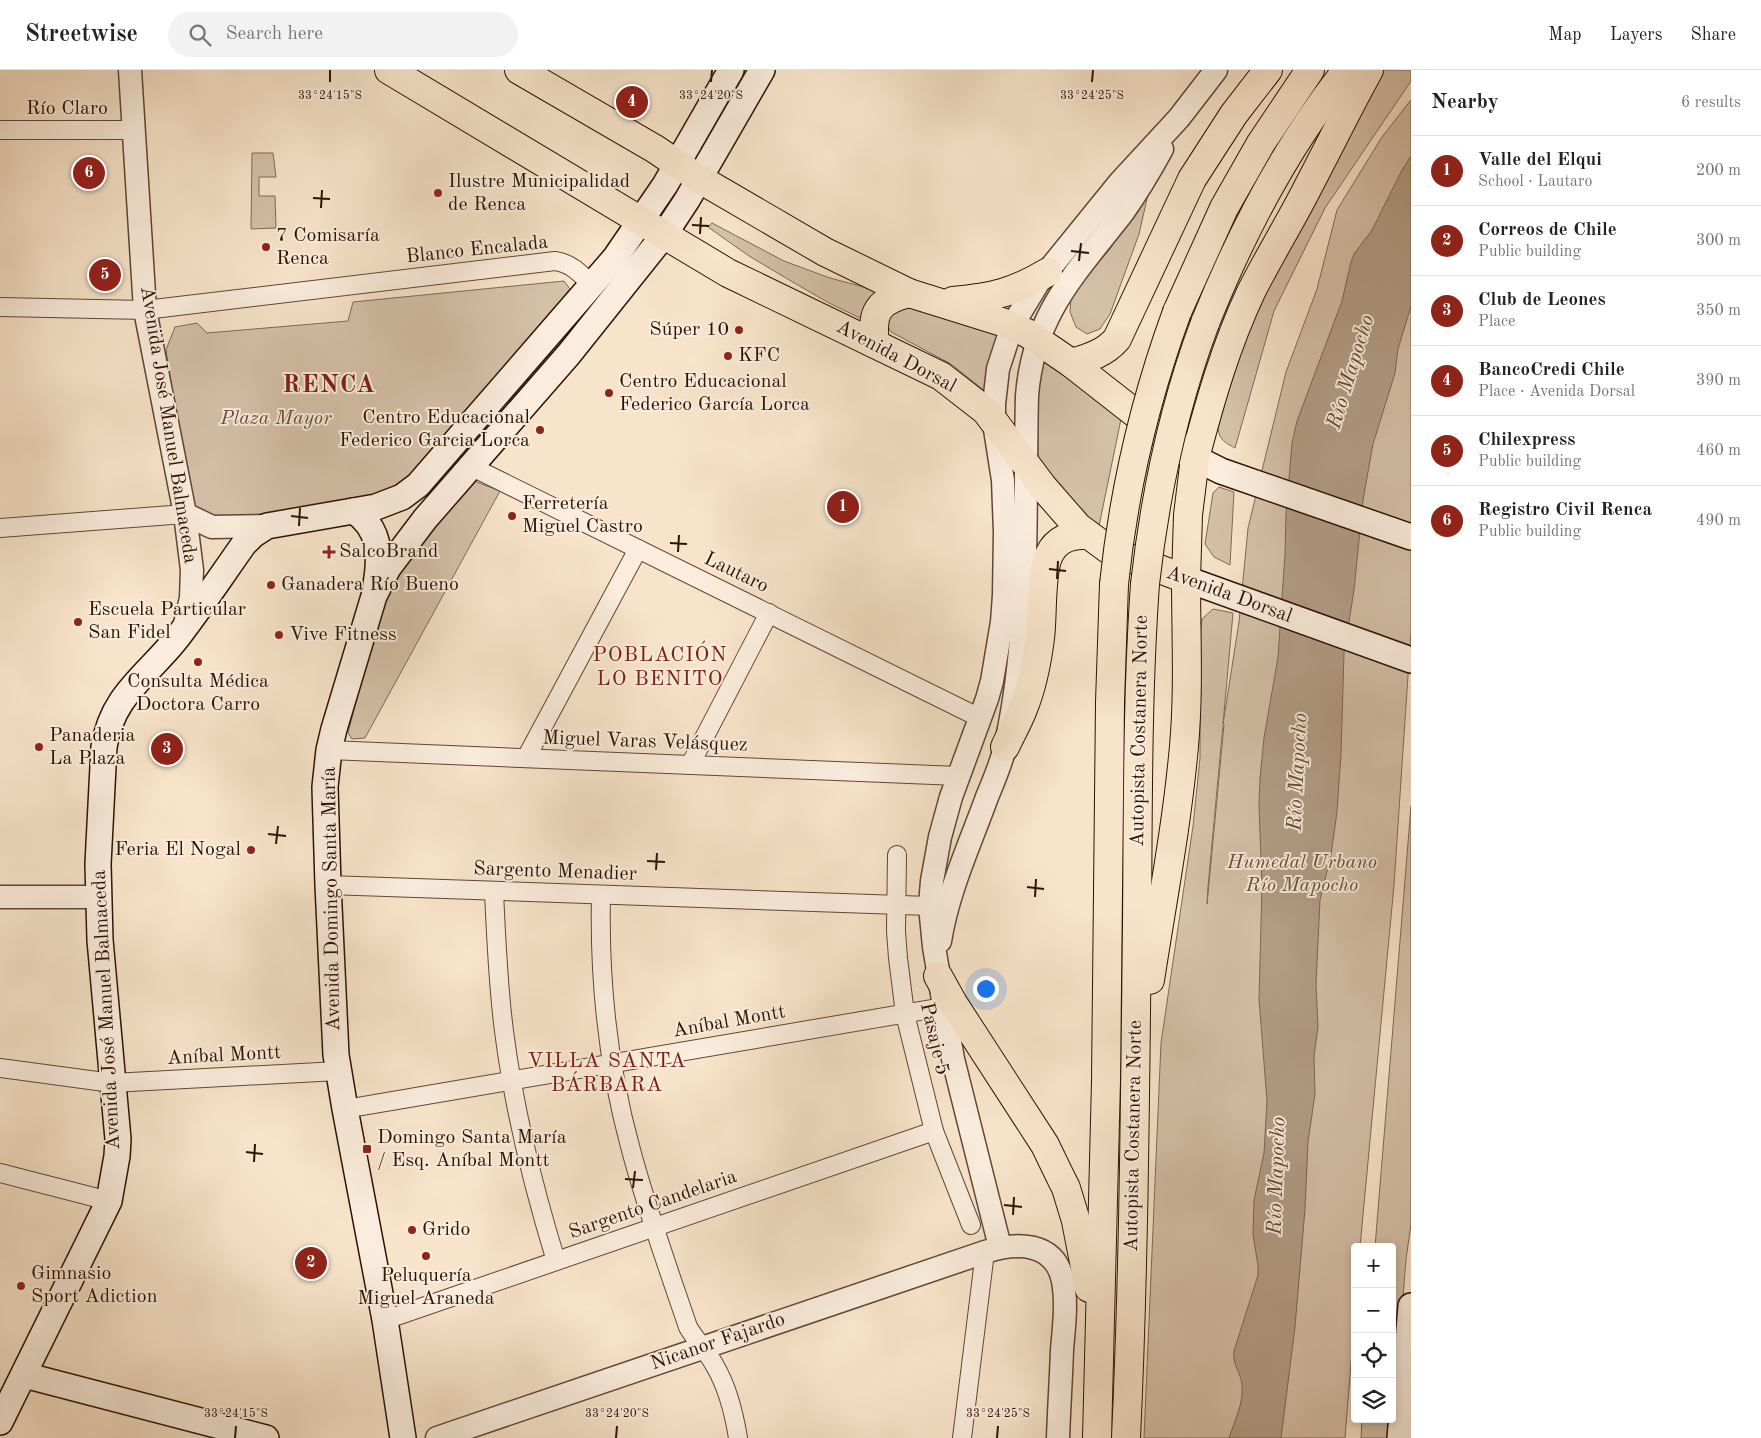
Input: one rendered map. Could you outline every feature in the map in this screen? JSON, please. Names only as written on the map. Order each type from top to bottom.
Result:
[{"type":"main road","name":"Avenida Dorsal","points":[[389,70],[746,282],[941,376],[986,411],[1064,513],[1087,535],[1108,549],[1411,660]]},
{"type":"main road","points":[[519,70],[655,149],[687,171],[825,252],[909,293],[1012,326],[1038,340],[1195,458],[1221,471],[1411,537]]},
{"type":"main road","name":"Avenida Domingo Santa María","points":[[403,1438],[385,1320],[338,1071],[325,787],[329,750],[374,596],[388,568],[405,543],[575,346],[664,235],[687,200],[687,171],[731,70]]},
{"type":"main road","name":"Avenida Domingo Santa María","points":[[354,511],[390,502],[402,497],[418,485],[615,258],[665,185],[687,171],[762,70]]},
{"type":"main road","points":[[1071,363],[1102,352],[1116,338],[1192,179],[1234,114],[1268,70]]},
{"type":"main road","name":"Autopista Costanera Norte","points":[[1097,1438],[1106,1090],[1111,638],[1117,557],[1129,476],[1143,419],[1177,312],[1207,242],[1235,187],[1265,136],[1310,70]]},
{"type":"main road","name":"Autopista Costanera Norte","points":[[1126,1438],[1132,1276],[1138,727],[1141,642],[1147,566],[1160,478],[1180,397],[1205,323],[1232,258],[1274,178],[1318,108],[1347,70]]},
{"type":"main road","points":[[1135,1082],[1159,922],[1172,851],[1184,746],[1197,583],[1188,515],[1195,458],[1224,357],[1251,293],[1306,192],[1349,104],[1369,70]]},
{"type":"main road","points":[[940,302],[980,299],[1000,295],[1026,285],[1048,272]]},
{"type":"main road","points":[[875,344],[874,327],[882,305],[893,298],[909,293]]},
{"type":"main road","points":[[354,511],[367,522],[376,536],[378,566],[374,596]]},
{"type":"main road","name":"Avenida José Manuel Balmaceda","points":[[0,1422],[109,1201],[117,1156],[118,1139],[102,984],[98,897],[100,801],[104,747],[114,712],[122,699],[159,660],[183,630],[244,544],[253,535],[267,526],[354,511]]},
{"type":"main road","points":[[1005,747],[1024,708],[1037,662],[1042,623],[1044,572],[1048,556],[1052,549],[1063,539],[1079,534],[1087,535]]},
{"type":"main road","points":[[938,972],[960,1014],[1045,1145],[1066,1188],[1076,1221],[1087,1277],[1099,1373]]},
{"type":"main road","points":[[1400,1438],[1411,1306]]},
{"type":"main road","points":[[24,1374],[266,1438]]},
{"type":"street","name":"Avenida José Manuel Balmaceda","points":[[130,70],[145,310],[184,514],[192,570],[188,614],[183,630]]},
{"type":"street","points":[[962,1438],[993,1249],[943,1007],[930,906],[932,881],[940,837],[958,776],[980,718],[993,674],[1004,595],[1003,480],[994,422],[994,398],[998,369],[1012,326],[1030,294],[1120,182],[1179,118],[1216,70]]},
{"type":"street","points":[[938,972],[942,931],[949,902],[1005,747],[1015,695],[1021,641],[1026,560],[1028,390],[1032,358],[1038,340],[1061,294],[1084,260],[1140,188],[1179,118]]},
{"type":"street","name":"Río Claro","points":[[0,130],[134,130]]},
{"type":"street","name":"Blanco Encalada","points":[[0,307],[145,310],[555,261],[572,267],[592,285]]},
{"type":"street","name":"Lautaro","points":[[472,466],[980,718]]},
{"type":"street","points":[[0,528],[184,514],[212,527],[267,526]]},
{"type":"street","points":[[526,758],[638,549]]},
{"type":"street","points":[[690,765],[769,613]]},
{"type":"street","name":"Miguel Varas Velásquez","points":[[329,750],[958,776]]},
{"type":"street","name":"Pasaje 5","points":[[897,855],[895,905],[898,958],[905,1014],[934,1130],[971,1225]]},
{"type":"street","name":"Sargento Menadier","points":[[328,885],[930,906]]},
{"type":"street","points":[[494,891],[499,984],[512,1081],[531,1174],[556,1261]]},
{"type":"street","points":[[600,894],[602,980],[612,1064],[630,1148],[654,1227],[688,1327],[695,1340],[716,1367],[735,1419],[738,1438]]},
{"type":"street","points":[[0,897],[98,897]]},
{"type":"street","name":"Aníbal Montt","points":[[345,1109],[943,1007]]},
{"type":"street","name":"Aníbal Montt","points":[[0,1068],[112,1083],[338,1071]]},
{"type":"street","name":"Sargento Candelaria","points":[[385,1320],[934,1130]]},
{"type":"street","points":[[0,1173],[109,1201]]},
{"type":"street","name":"Nicanor Fajardo","points":[[437,1438],[993,1249],[1022,1246],[1040,1250],[1052,1259],[1060,1273],[1064,1288],[1058,1438]]},
{"type":"green space","points":[[1381,70],[1411,70],[1411,81],[1325,208],[1274,311],[1235,448],[1221,438],[1218,427],[1218,415],[1243,344],[1260,303],[1298,224]]},
{"type":"green space","name":"Humedal Urbano Río Mapocho","points":[[1411,100],[1411,631],[1394,885],[1360,1243],[1351,1243],[1351,1363],[1345,1438],[1144,1438],[1161,1043],[1193,826],[1200,758],[1200,636],[1202,619],[1213,609],[1233,613],[1223,724],[1239,622],[1248,528],[1286,372],[1317,289],[1337,210],[1382,137]],"holes":[[[1223,725],[1224,725],[1207,904]]]},
{"type":"green space","points":[[252,153],[273,153],[276,177],[259,177],[259,196],[275,196],[276,228],[251,229]]},
{"type":"green space","points":[[1149,190],[1139,234],[1110,314],[1100,329],[1087,334],[1076,327],[1070,312],[1071,295],[1110,249]]},
{"type":"green space","points":[[712,223],[784,261],[830,278],[879,291],[866,321],[829,303],[749,256],[708,227]]},
{"type":"green space","name":"Plaza Mayor","points":[[564,281],[570,289],[533,335],[393,496],[229,519],[201,515],[190,505],[166,350],[175,327],[197,323],[207,333],[348,321],[353,302]]},
{"type":"green space","points":[[900,303],[1005,331],[991,396],[951,364],[891,332],[885,322]]},
{"type":"green space","points":[[1045,352],[1122,414],[1098,531],[1069,501],[1038,458],[1037,410],[1040,375]]},
{"type":"green space","points":[[474,481],[500,491],[365,738],[352,739],[348,733],[385,588],[399,560]]},
{"type":"green space","points":[[1219,487],[1234,492],[1230,565],[1214,557],[1205,544],[1213,493]]},
{"type":"green space","points":[[1411,806],[1411,1224],[1406,1259],[1396,1387],[1396,1243],[1375,1243]]},
{"type":"green space","points":[[1362,1423],[1393,1423],[1392,1438],[1361,1438]]},
{"type":"water","name":"Río Mapocho","points":[[1411,156],[1411,306],[1398,349],[1395,373],[1373,444],[1363,500],[1354,590],[1344,653],[1337,812],[1331,855],[1320,900],[1316,984],[1318,1027],[1314,1056],[1315,1094],[1308,1142],[1305,1209],[1295,1327],[1281,1438],[1229,1438],[1240,1405],[1242,1392],[1241,1381],[1234,1360],[1234,1351],[1258,1275],[1253,1235],[1254,1200],[1264,1153],[1267,1101],[1259,999],[1262,886],[1260,778],[1264,738],[1278,657],[1292,443],[1297,421],[1342,301],[1354,254],[1372,230]]},
{"type":"place","name":"BancoCredi Chile","points":[[632,102]]},
{"type":"place","name":"Registro Civil Renca","points":[[89,173]]},
{"type":"place","name":"Ilustre Municipalidad de Renca","points":[[438,193]]},
{"type":"place","name":"7 Comisaría Renca","points":[[266,247]]},
{"type":"place","name":"Chilexpress","points":[[105,275]]},
{"type":"place","name":"Súper 10","points":[[739,330]]},
{"type":"place","name":"KFC","points":[[728,356]]},
{"type":"place","name":"Centro Educacional Federico García Lorca","points":[[609,393]]},
{"type":"place","name":"Centro Educacional Federico Garcia Lorca","points":[[540,430]]},
{"type":"place","name":"Valle del Elqui","points":[[843,507]]},
{"type":"place","name":"Ferretería Miguel Castro","points":[[512,516]]},
{"type":"place","name":"SalcoBrand","points":[[329,552]]},
{"type":"place","name":"Ganadera Río Bueno","points":[[271,585]]},
{"type":"place","name":"Escuela Particular San Fidel","points":[[78,622]]},
{"type":"place","name":"Vive Fitness","points":[[279,635]]},
{"type":"place","name":"Consulta Médica Doctora Carro","points":[[198,662]]},
{"type":"place","name":"Panaderia La Plaza","points":[[39,747]]},
{"type":"place","name":"Club de Leones","points":[[167,749]]},
{"type":"place","name":"Feria El Nogal","points":[[251,850]]},
{"type":"place","name":"Domingo Santa María / Esq. Aníbal Montt","points":[[367,1149]]},
{"type":"place","name":"Grido","points":[[412,1230]]},
{"type":"place","name":"Peluquería Miguel Araneda","points":[[426,1256]]},
{"type":"place","name":"Correos de Chile","points":[[311,1263]]},
{"type":"place","name":"Gimnasio Sport Adiction","points":[[21,1286]]},
{"type":"district","name":"RENCA","points":[[329,385]]},
{"type":"district","name":"POBLACIÓN LO BENITO","points":[[660,667]]},
{"type":"district","name":"VILLA SANTA BÁRBARA","points":[[607,1073]]}]
